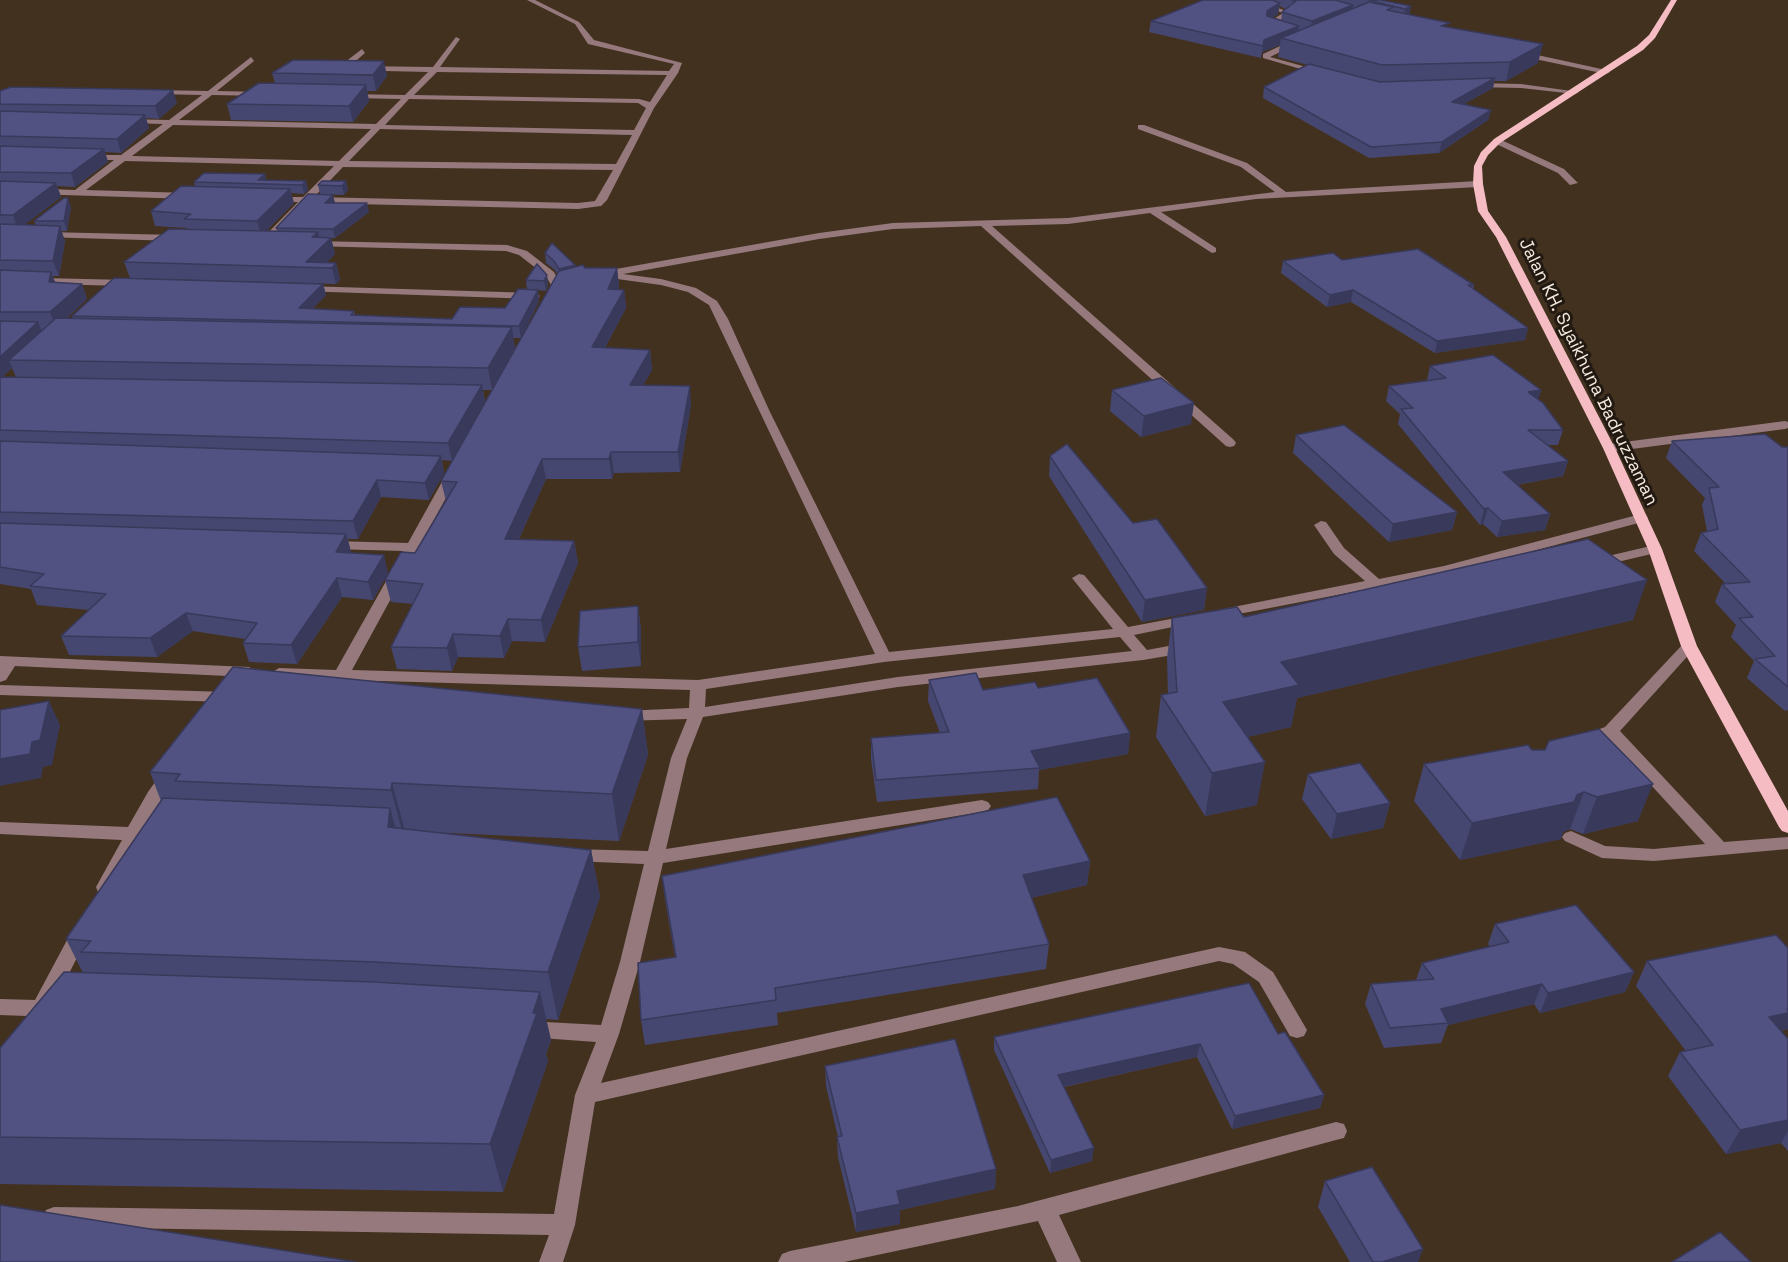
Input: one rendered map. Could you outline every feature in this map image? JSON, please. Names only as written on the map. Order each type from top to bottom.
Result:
[{"type":"main road","name":"Jalan KH. Syaikhuna Badruzzaman","points":[[1674,0],[1652,36],[1640,48],[1575,93],[1497,141],[1484,154],[1478,166],[1478,184],[1483,211],[1501,237],[1610,448],[1655,549],[1689,646],[1788,827]]},
{"type":"street","points":[[260,198],[578,206],[598,204],[650,108],[674,73],[678,63],[591,42],[577,23],[530,0]]},
{"type":"street","points":[[1270,0],[1262,4],[1288,12]]},
{"type":"street","points":[[1291,32],[1269,26],[1288,12],[1298,9]]},
{"type":"street","points":[[275,243],[258,242],[306,200],[409,96],[435,69],[456,39]]},
{"type":"street","points":[[1303,40],[1266,56],[1324,74]]},
{"type":"street","points":[[1507,50],[1606,72]]},
{"type":"street","points":[[362,51],[343,68],[674,73]]},
{"type":"street","points":[[68,199],[210,93],[251,59]]},
{"type":"street","points":[[1470,85],[1521,86],[1575,93]]},
{"type":"street","points":[[150,92],[268,94]]},
{"type":"street","points":[[339,95],[639,101],[648,104],[650,108]]},
{"type":"street","points":[[113,121],[637,133]]},
{"type":"street","points":[[1141,127],[1245,165],[1285,195]]},
{"type":"street","points":[[1497,141],[1561,171],[1574,183]]},
{"type":"street","points":[[78,156],[342,164],[619,167]]},
{"type":"street","points":[[584,278],[819,236],[893,226],[1068,221],[1285,195],[1478,184]]},
{"type":"street","points":[[0,190],[203,196]]},
{"type":"street","points":[[1152,210],[1212,250]]},
{"type":"street","points":[[984,224],[1230,443]]},
{"type":"street","points":[[32,235],[187,238]]},
{"type":"street","points":[[148,253],[165,237]]},
{"type":"street","points":[[294,289],[554,292],[550,274],[523,253],[507,248],[298,243]]},
{"type":"street","points":[[99,297],[132,268]]},
{"type":"street","points":[[603,274],[661,282],[692,290],[713,303],[723,319],[764,412],[884,657]]},
{"type":"street","points":[[0,280],[135,283]]},
{"type":"street","points":[[1610,448],[1785,425]]},
{"type":"street","points":[[330,694],[412,547],[454,464]]},
{"type":"street","points":[[0,677],[5,661],[341,675],[698,685],[884,657],[1126,632],[1444,570],[1641,518]]},
{"type":"street","points":[[1321,525],[1338,551],[1377,582],[1388,596]]},
{"type":"street","points":[[318,544],[412,547]]},
{"type":"street","points":[[1577,567],[1655,549]]},
{"type":"street","points":[[1079,578],[1143,655]]},
{"type":"street","points":[[610,715],[697,713],[898,682],[1143,655],[1200,646]]},
{"type":"street","points":[[1569,747],[1611,731],[1689,646]]},
{"type":"street","points":[[551,1262],[564,1225],[586,1095],[609,1034],[630,962],[653,858],[679,758],[697,713],[698,685]]},
{"type":"street","points":[[0,690],[244,699]]},
{"type":"street","points":[[212,715],[225,697]]},
{"type":"street","points":[[1611,731],[1721,850]]},
{"type":"street","points":[[27,1028],[41,1009],[154,796],[180,760]]},
{"type":"street","points":[[558,854],[653,858],[982,806]]},
{"type":"street","points":[[0,828],[177,836]]},
{"type":"street","points":[[1571,837],[1602,852],[1654,855],[1788,843]]},
{"type":"street","points":[[586,1095],[1219,954],[1238,957],[1266,977],[1297,1030]]},
{"type":"street","points":[[0,1007],[76,1010]]},
{"type":"street","points":[[504,1027],[609,1034]]},
{"type":"street","points":[[790,1262],[1044,1209],[1336,1131]]},
{"type":"street","points":[[1044,1209],[1069,1262]]},
{"type":"street","points":[[35,1216],[564,1225]]},
{"type":"building","points":[[1203,0],[1272,0],[1280,3],[1267,11],[1267,16],[1299,26],[1264,40],[1263,46],[1151,21]]},
{"type":"building","points":[[1292,0],[1335,0],[1353,5],[1312,21],[1282,12],[1296,1]]},
{"type":"building","points":[[1369,0],[1380,0],[1411,6],[1405,9]]},
{"type":"building","points":[[1369,2],[1393,7],[1387,10],[1450,23],[1441,26],[1543,44],[1510,62],[1382,65],[1281,38]]},
{"type":"building","points":[[293,60],[384,61],[373,75],[272,73]]},
{"type":"building","points":[[1309,64],[1380,82],[1495,78],[1452,102],[1491,110],[1442,142],[1371,147],[1264,87]]},
{"type":"building","points":[[259,83],[366,85],[349,106],[227,104]]},
{"type":"building","points":[[11,87],[173,90],[155,106],[0,104],[0,91]]},
{"type":"building","points":[[0,111],[145,115],[117,139],[0,136]]},
{"type":"building","points":[[0,146],[104,149],[71,173],[0,172]]},
{"type":"building","points":[[204,173],[265,174],[258,180],[306,181],[302,185],[194,182]]},
{"type":"building","points":[[0,181],[56,183],[13,215],[0,215]]},
{"type":"building","points":[[322,181],[346,181],[342,186],[318,185]]},
{"type":"building","points":[[181,186],[290,189],[257,221],[184,219],[191,214],[151,211]]},
{"type":"building","points":[[308,194],[333,195],[325,203],[367,203],[333,229],[276,228]]},
{"type":"building","points":[[64,198],[68,198],[64,221],[34,221]]},
{"type":"building","points":[[0,224],[60,226],[53,261],[0,260]]},
{"type":"building","points":[[169,229],[318,232],[312,237],[331,238],[306,262],[336,263],[332,268],[124,262]]},
{"type":"building","points":[[552,243],[575,265],[559,269],[545,253]]},
{"type":"building","points":[[1418,249],[1474,285],[1468,285],[1528,328],[1437,341],[1353,290],[1330,295],[1283,261],[1333,253],[1342,260]]},
{"type":"building","points":[[537,264],[547,275],[544,281],[526,280]]},
{"type":"building","points":[[583,265],[585,268],[617,268],[608,289],[624,290],[592,347],[650,350],[630,385],[690,386],[678,452],[611,452],[609,459],[542,459],[505,539],[574,541],[541,620],[508,619],[500,636],[453,634],[447,648],[391,647],[423,584],[385,580],[401,552],[415,553],[457,482],[441,481],[559,271]]},
{"type":"building","points":[[0,270],[51,272],[49,282],[82,284],[50,312],[0,312]]},
{"type":"building","points":[[114,278],[323,284],[299,308],[354,311],[351,315],[452,319],[460,307],[505,308],[518,289],[538,290],[519,326],[72,316]]},
{"type":"building","points":[[56,318],[512,327],[488,368],[9,360]]},
{"type":"building","points":[[0,321],[38,322],[0,357]]},
{"type":"building","points":[[1493,355],[1541,390],[1528,392],[1543,403],[1563,430],[1528,430],[1568,461],[1503,472],[1550,514],[1502,521],[1488,508],[1484,509],[1401,409],[1413,408],[1389,386],[1446,378],[1430,366]]},
{"type":"building","points":[[0,377],[482,385],[448,443],[0,430]]},
{"type":"building","points":[[1161,378],[1194,403],[1144,416],[1112,390]]},
{"type":"building","points":[[1344,425],[1457,512],[1393,524],[1296,435]]},
{"type":"building","points":[[1765,434],[1782,447],[1788,447],[1788,687],[1755,659],[1775,656],[1739,618],[1753,617],[1722,584],[1750,582],[1701,533],[1718,529],[1709,488],[1719,487],[1672,441]]},
{"type":"building","points":[[0,441],[441,456],[425,483],[377,480],[353,521],[0,512]]},
{"type":"building","points":[[1067,444],[1133,523],[1157,519],[1207,588],[1145,600],[1050,456]]},
{"type":"building","points":[[0,523],[346,534],[336,552],[384,555],[368,582],[337,578],[291,645],[243,643],[257,623],[186,613],[150,638],[61,636],[106,594],[30,586],[44,574],[0,567]]},
{"type":"building","points":[[1588,539],[1647,580],[1281,662],[1299,685],[1223,702],[1265,762],[1212,773],[1161,695],[1177,692],[1172,618],[1237,607],[1244,617]]},
{"type":"building","points":[[638,606],[638,642],[578,647],[580,611]]},
{"type":"building","points":[[233,667],[642,709],[612,794],[392,783],[391,790],[175,781],[180,774],[150,772]]},
{"type":"building","points":[[976,673],[983,690],[1035,682],[1038,688],[1097,678],[1130,733],[1031,751],[1040,768],[876,780],[871,738],[949,732],[929,680]]},
{"type":"building","points":[[49,701],[40,740],[32,742],[30,754],[0,759],[0,710]]},
{"type":"building","points":[[1599,729],[1653,784],[1597,797],[1584,792],[1577,795],[1574,802],[1472,823],[1424,764],[1528,745],[1532,750],[1545,750],[1549,741]]},
{"type":"building","points":[[1360,763],[1390,803],[1337,814],[1308,774]]},
{"type":"building","points":[[1057,797],[1090,861],[1023,875],[1049,944],[775,988],[776,1000],[641,1020],[638,963],[676,957],[662,876]]},
{"type":"building","points":[[163,798],[390,808],[388,827],[591,850],[548,972],[375,962],[81,952],[91,941],[66,939]]},
{"type":"building","points":[[1576,905],[1634,972],[1548,993],[1542,984],[1441,1009],[1448,1023],[1390,1028],[1371,984],[1434,979],[1422,963],[1509,942],[1495,924]]},
{"type":"building","points":[[1776,935],[1788,948],[1788,1013],[1769,1017],[1788,1039],[1788,1120],[1740,1130],[1680,1052],[1713,1045],[1647,961]]},
{"type":"building","points":[[64,972],[375,982],[540,992],[533,1013],[537,1013],[490,1144],[0,1137],[0,1048]]},
{"type":"building","points":[[1249,983],[1278,1034],[1285,1032],[1324,1095],[1235,1116],[1200,1044],[1058,1075],[1094,1148],[1051,1160],[994,1037]]},
{"type":"building","points":[[955,1039],[996,1169],[897,1191],[900,1204],[856,1213],[837,1137],[842,1136],[825,1066]]},
{"type":"building","points":[[1372,1167],[1423,1249],[1382,1262],[1373,1262],[1325,1181]]},
{"type":"building","points":[[0,1205],[356,1262],[0,1262]]},
{"type":"building","points":[[1720,1232],[1751,1262],[1672,1262]]}]
